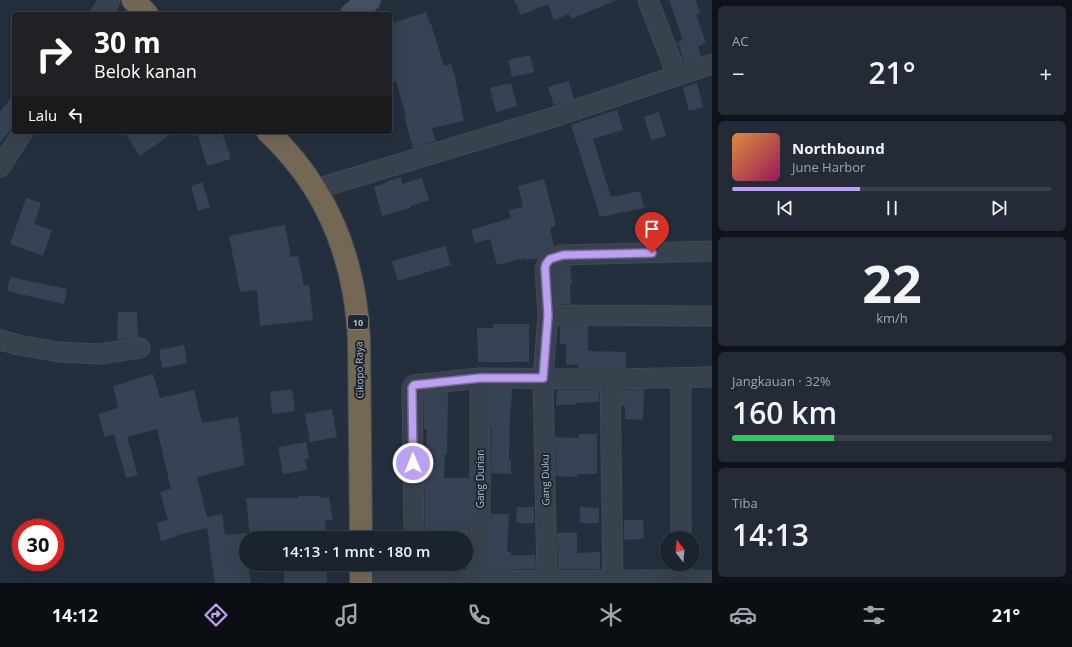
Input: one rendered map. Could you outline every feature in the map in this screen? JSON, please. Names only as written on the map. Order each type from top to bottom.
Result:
[{"type":"highway","points":[[133,0],[145,12]]},
{"type":"highway","name":"Cikopo Raya","points":[[270,134],[280,143],[316,189],[330,214],[341,243],[353,283],[358,312],[361,531]]},
{"type":"main road","points":[[354,12],[369,0]]},
{"type":"street","points":[[102,12],[110,0]]},
{"type":"street","points":[[648,0],[677,75]]},
{"type":"street","points":[[316,189],[551,118],[712,64]]},
{"type":"street","points":[[0,167],[22,134]]},
{"type":"street","name":"Gang Duku","points":[[547,581],[543,378],[548,315],[545,268],[548,261],[563,255],[712,251]]},
{"type":"street","points":[[548,315],[712,316]]},
{"type":"street","points":[[0,340],[59,352],[99,354],[140,348]]},
{"type":"street","points":[[414,531],[412,388],[414,385],[480,378],[610,379],[712,377]]},
{"type":"street","name":"Gang Durian","points":[[480,378],[480,581]]},
{"type":"street","points":[[681,378],[681,531]]},
{"type":"street","points":[[610,379],[613,581]]},
{"type":"street","points":[[361,576],[415,573],[480,581],[613,581],[682,572],[712,581]]},
{"type":"building","points":[[514,0],[617,0],[571,19],[569,14],[554,20],[548,4],[521,15]]},
{"type":"building","points":[[669,0],[696,0],[700,13],[696,14],[706,43],[698,46],[701,56],[684,62],[678,42],[683,40]]},
{"type":"building","points":[[426,12],[444,66],[451,64],[464,121],[432,128],[436,141],[413,148],[396,81],[393,82],[392,79],[392,23]]},
{"type":"building","points":[[530,55],[534,72],[512,77],[508,60]]},
{"type":"building","points":[[569,81],[574,99],[554,105],[548,87]]},
{"type":"building","points":[[511,83],[517,106],[496,112],[490,88]]},
{"type":"building","points":[[697,83],[703,107],[689,111],[683,87]]},
{"type":"building","points":[[12,97],[12,128],[0,143],[0,112]]},
{"type":"building","points":[[617,110],[623,130],[593,139],[611,197],[640,191],[644,208],[600,217],[571,125]]},
{"type":"building","points":[[659,112],[666,136],[651,140],[644,117]]},
{"type":"building","points":[[125,134],[171,134],[140,156]]},
{"type":"building","points":[[198,134],[223,134],[231,159],[207,166]]},
{"type":"building","points":[[401,177],[402,184],[422,178],[429,200],[410,206],[410,208],[382,216],[374,187]]},
{"type":"building","points":[[544,179],[556,225],[550,228],[554,246],[545,250],[538,258],[525,260],[525,258],[497,265],[490,239],[475,243],[471,230],[511,218],[509,210],[523,207],[518,186]]},
{"type":"building","points":[[202,182],[210,207],[198,211],[191,186]]},
{"type":"building","points":[[26,198],[41,203],[34,224],[52,230],[43,256],[10,244]]},
{"type":"building","points":[[285,225],[291,257],[298,256],[304,286],[309,285],[313,320],[260,326],[257,290],[240,292],[229,236]]},
{"type":"building","points":[[445,246],[451,265],[398,281],[392,261]]},
{"type":"building","points":[[570,266],[572,285],[570,285],[571,304],[558,304],[556,271],[558,268]]},
{"type":"building","points":[[10,277],[67,289],[64,304],[7,291]]},
{"type":"building","points":[[118,312],[137,312],[138,337],[117,340]]},
{"type":"building","points":[[493,324],[529,324],[529,362],[478,362],[477,328],[493,328]]},
{"type":"building","points":[[560,326],[588,326],[588,351],[626,352],[626,368],[578,368],[578,365],[566,365],[566,344],[560,344]]},
{"type":"building","points":[[184,345],[187,363],[162,368],[159,350]]},
{"type":"building","points":[[153,374],[160,398],[194,390],[202,423],[238,417],[245,465],[197,477],[207,517],[222,514],[225,535],[239,534],[239,571],[249,571],[251,583],[215,583],[207,528],[161,541],[157,523],[168,520],[160,492],[171,489],[157,429],[127,437],[138,475],[126,478],[114,434],[105,437],[98,414],[118,408],[113,386]]},
{"type":"building","points":[[292,389],[295,411],[272,414],[270,392]]},
{"type":"building","points":[[491,389],[512,389],[509,460],[511,460],[511,474],[491,473]]},
{"type":"building","points":[[644,389],[643,420],[625,419],[625,406],[621,406],[621,390]]},
{"type":"building","points":[[557,390],[599,390],[599,402],[576,403],[576,405],[556,405]]},
{"type":"building","points":[[448,392],[447,454],[445,454],[444,478],[469,478],[469,531],[425,531],[424,458],[426,458],[427,429],[424,429],[423,395]]},
{"type":"building","points":[[332,409],[337,437],[310,442],[305,414]]},
{"type":"building","points":[[579,434],[597,434],[597,474],[577,474],[577,477],[556,476],[555,437],[579,438]]},
{"type":"building","points":[[306,442],[309,458],[305,459],[307,470],[283,474],[278,447]]},
{"type":"building","points":[[298,496],[321,496],[321,498],[329,497],[333,520],[325,521],[326,531],[249,531],[246,498],[298,498]]},
{"type":"building","points":[[517,507],[534,507],[534,523],[516,523]]},
{"type":"building","points":[[580,507],[599,508],[599,523],[580,523]]},
{"type":"building","points":[[491,514],[509,514],[507,552],[511,552],[511,555],[535,555],[536,569],[491,570]]},
{"type":"building","points":[[624,520],[643,520],[644,539],[624,540]]},
{"type":"building","points":[[557,533],[577,533],[577,553],[600,552],[600,569],[558,569]]},
{"type":"building","points":[[284,571],[327,571],[327,583],[284,583]]},
{"type":"route","points":[[413,463],[412,388],[414,385],[480,378],[543,378],[548,315],[545,268],[550,259],[563,255],[652,253]]}]
